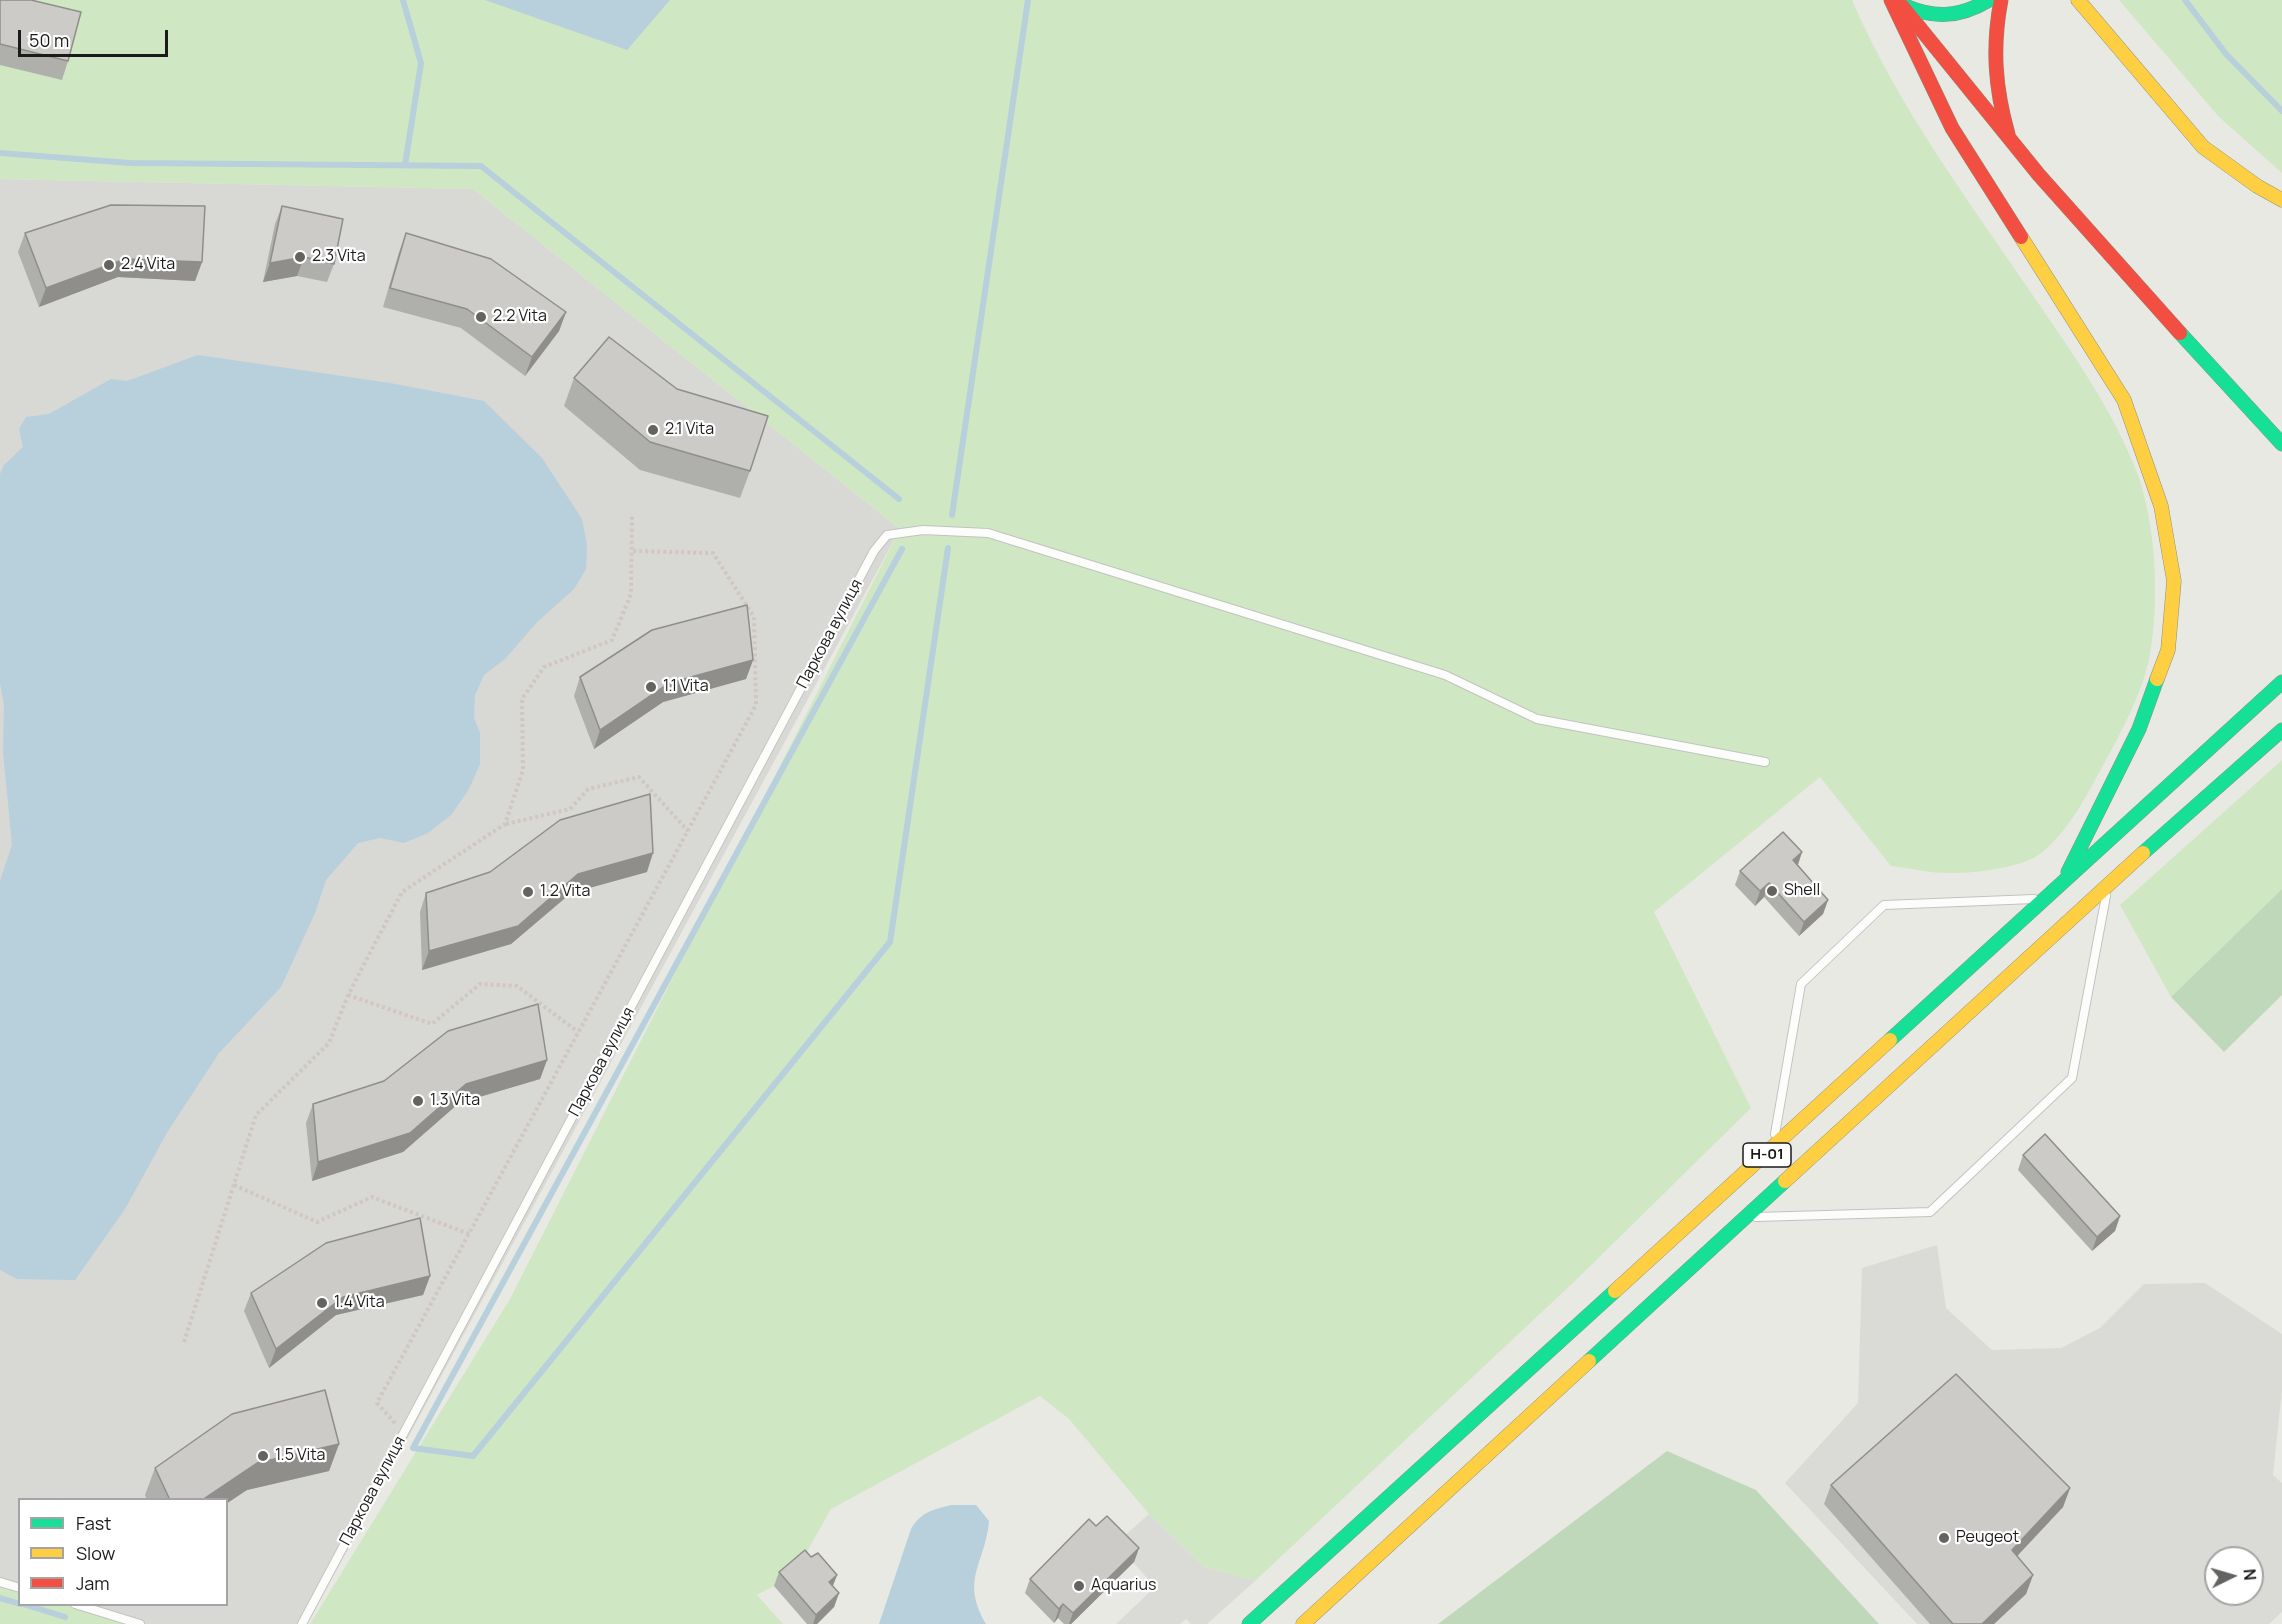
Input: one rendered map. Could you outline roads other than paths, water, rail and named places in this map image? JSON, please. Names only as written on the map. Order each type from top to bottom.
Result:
[{"type":"main road","points":[[1896,1],[1918,13],[1938,17],[1957,16],[1976,9],[1989,0]]},
{"type":"main road","points":[[2001,0],[1992,57],[1995,87],[2011,142]]},
{"type":"main road","points":[[2078,0],[2203,147],[2257,186],[2282,200]]},
{"type":"main road","points":[[1896,1],[1948,68],[2011,142],[2282,444]]},
{"type":"main road","points":[[1896,1],[1952,128],[2124,400],[2161,506],[2174,581],[2168,650],[2139,729],[2062,886]]},
{"type":"main road","name":"Н-01","points":[[1249,1624],[2062,886],[2282,682]]},
{"type":"main road","name":"Н-01","points":[[1303,1624],[1744,1217],[2109,884],[2282,730]]},
{"type":"lane","name":"Паркова вулиця","points":[[302,1624],[874,551],[886,535],[923,530],[988,533],[1445,675],[1538,719],[1765,762]]},
{"type":"lane","points":[[1744,1217],[1930,1212],[2072,1078],[2109,884]]},
{"type":"lane","points":[[1772,1150],[1801,984],[1884,905],[2046,899]]},
{"type":"lane","points":[[0,1582],[18,1587]]},
{"type":"lane","points":[[78,1606],[140,1624]]},
{"type":"water","points":[[485,0],[670,0],[627,50]]},
{"type":"water","points":[[198,355],[390,383],[484,401],[542,458],[582,519],[587,545],[586,569],[574,589],[537,622],[505,659],[484,675],[475,695],[474,718],[480,733],[480,764],[469,789],[451,815],[428,833],[404,843],[380,838],[358,843],[326,880],[315,913],[281,987],[219,1053],[168,1131],[125,1209],[75,1280],[17,1279],[0,1270],[0,881],[12,845],[3,751],[4,705],[0,683],[0,474],[4,465],[23,447],[19,429],[26,417],[49,414],[111,379],[127,381]]},
{"type":"water","points":[[951,1505],[976,1505],[989,1521],[974,1583],[978,1608],[986,1624],[879,1624],[911,1529],[928,1512]]},
{"type":"waterway","points":[[403,0],[421,63],[405,165]]},
{"type":"waterway","points":[[952,515],[1028,0]]},
{"type":"waterway","points":[[2185,0],[2226,54],[2282,111]]},
{"type":"waterway","points":[[0,153],[130,163],[481,166],[899,499]]},
{"type":"waterway","points":[[902,549],[413,1448],[473,1456],[890,942],[948,548]]},
{"type":"waterway","points":[[0,1598],[18,1603]]},
{"type":"waterway","points":[[29,1606],[65,1617]]},
{"type":"place","name":"2.3 Vita","points":[[300,257]]},
{"type":"place","name":"2.4 Vita","points":[[109,265]]},
{"type":"place","name":"2.2 Vita","points":[[481,317]]},
{"type":"place","name":"2.1 Vita","points":[[653,430]]},
{"type":"place","name":"1.1 Vita","points":[[651,687]]},
{"type":"place","name":"Shell","points":[[1772,891]]},
{"type":"place","name":"1.2 Vita","points":[[528,892]]},
{"type":"place","name":"1.3 Vita","points":[[418,1101]]},
{"type":"place","name":"1.4 Vita","points":[[322,1303]]},
{"type":"place","name":"1.5 Vita","points":[[263,1456]]},
{"type":"place","name":"Peugeot","points":[[1944,1538]]},
{"type":"place","name":"Aquarius","points":[[1079,1586]]}]
